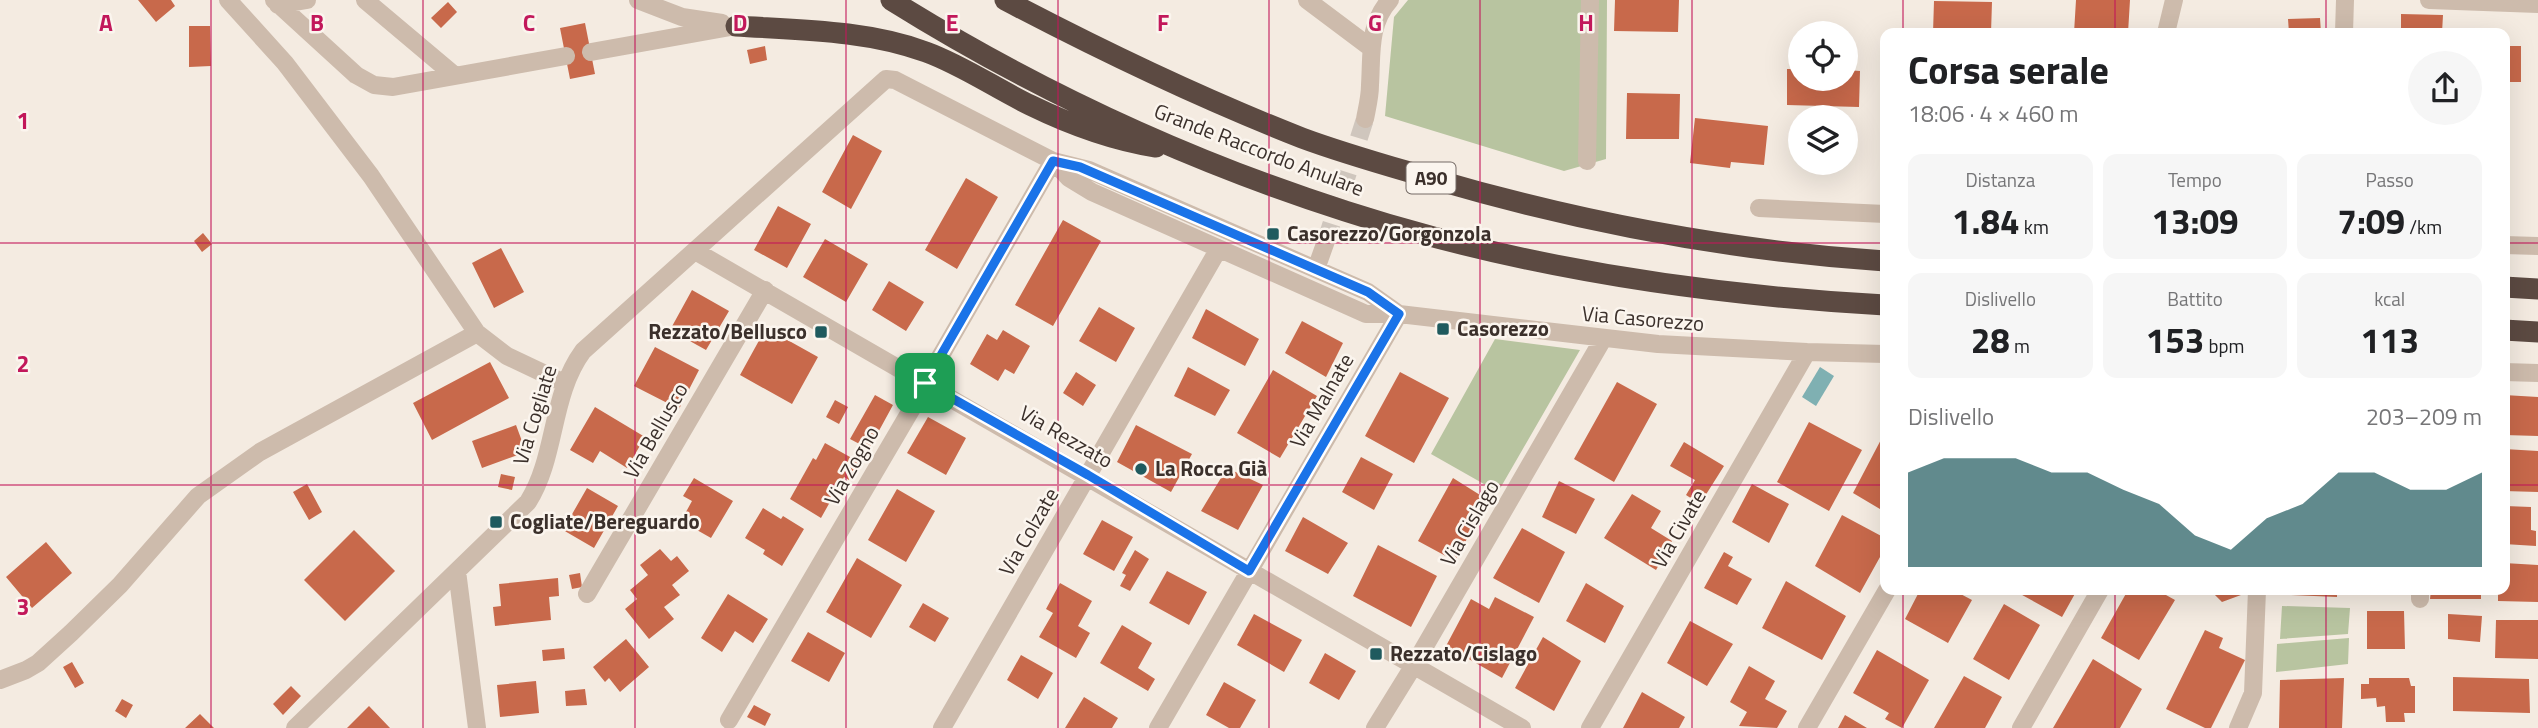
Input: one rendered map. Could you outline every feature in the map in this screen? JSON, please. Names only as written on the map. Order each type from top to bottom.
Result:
[{"type":"highway","name":"Grande Raccordo Anulare","points":[[891,0],[1032,80],[1184,152],[1347,212],[1503,254],[1691,286],[1836,303],[1880,305]]},
{"type":"highway","name":"Grande Raccordo Anulare","points":[[1005,0],[1175,85],[1304,138],[1380,164],[1511,201],[1578,216],[1743,246],[1880,260]]},
{"type":"highway","points":[[736,26],[857,36],[901,43],[936,56],[1031,105],[1098,134],[1135,144],[1184,152]]},
{"type":"highway","points":[[2510,287],[2538,289]]},
{"type":"highway","points":[[2510,330],[2538,332]]},
{"type":"street","points":[[228,0],[285,63],[371,176],[477,333],[507,356],[564,383]]},
{"type":"street","points":[[276,2],[307,0]]},
{"type":"street","points":[[365,0],[453,75]]},
{"type":"street","points":[[638,0],[682,17],[736,26]]},
{"type":"street","points":[[1307,0],[1371,48]]},
{"type":"street","points":[[1365,119],[1371,84],[1371,48],[1378,16],[1390,0]]},
{"type":"street","points":[[1587,161],[1590,0]]},
{"type":"street","points":[[2167,28],[2174,0]]},
{"type":"street","points":[[2344,0],[2344,28]]},
{"type":"street","points":[[2429,0],[2538,4]]},
{"type":"street","points":[[276,2],[356,75],[374,85],[393,87],[566,56]]},
{"type":"street","points":[[591,52],[736,26]]},
{"type":"street","name":"Via Cogliate","points":[[295,728],[517,514],[533,494],[564,383],[576,360],[591,343],[883,80],[895,80]]},
{"type":"street","name":"Via Casorezzo","points":[[895,80],[1053,161],[1080,167],[1316,269],[1368,292],[1399,314]]},
{"type":"street","name":"Via Casorezzo","points":[[1053,161],[1063,173],[1092,192],[1355,311],[1602,339],[1880,354]]},
{"type":"street","name":"Via Zogno","points":[[729,720],[921,393],[1053,161]]},
{"type":"street","points":[[1759,208],[1880,214]]},
{"type":"street","points":[[1316,269],[1326,241]]},
{"type":"street","points":[[2510,245],[2538,246]]},
{"type":"street","name":"Via Colzate","points":[[942,728],[1218,250]]},
{"type":"street","name":"Via Rezzato","points":[[695,251],[1088,475],[1522,728]]},
{"type":"street","name":"Via Bellusco","points":[[587,594],[765,290]]},
{"type":"street","name":"Via Malnate","points":[[1158,728],[1399,314]]},
{"type":"street","points":[[0,680],[38,663],[71,633],[120,585],[198,496],[260,452],[477,333]]},
{"type":"street","name":"Via Cislago","points":[[1375,728],[1602,339]]},
{"type":"street","name":"Via Civate","points":[[1590,728],[1807,352]]},
{"type":"street","points":[[2510,372],[2538,373]]},
{"type":"street","points":[[457,571],[477,728]]},
{"type":"street","points":[[1807,728],[1884,595]]},
{"type":"street","points":[[2021,728],[2097,595]]},
{"type":"street","points":[[2238,728],[2253,693],[2257,595]]},
{"type":"green space","points":[[1408,0],[1607,0],[1606,159],[1564,171],[1385,116],[1394,17]]},
{"type":"green space","points":[[1495,339],[1580,350],[1498,492],[1431,454]]},
{"type":"green space","points":[[2282,606],[2350,608],[2348,634],[2280,639]]},
{"type":"green space","points":[[2349,638],[2348,664],[2276,672],[2277,644]]},
{"type":"water","points":[[1820,367],[1834,376],[1816,406],[1802,397]]},
{"type":"building","points":[[138,0],[171,0],[175,6],[156,22]]},
{"type":"building","points":[[1615,0],[1679,0],[1678,32],[1614,31]]},
{"type":"building","points":[[2076,0],[2130,0],[2128,28],[2074,28]]},
{"type":"building","points":[[1934,1],[1992,2],[1991,28],[1933,28]]},
{"type":"building","points":[[448,2],[457,12],[441,28],[431,18]]},
{"type":"building","points":[[2401,14],[2443,15],[2442,28],[2401,28]]},
{"type":"building","points":[[2320,18],[2321,28],[2289,28],[2288,19]]},
{"type":"building","points":[[585,23],[595,74],[570,79],[560,28]]},
{"type":"building","points":[[189,26],[210,26],[211,66],[189,67]]},
{"type":"building","points":[[765,46],[767,60],[750,64],[747,50]]},
{"type":"building","points":[[2510,46],[2521,46],[2521,82],[2510,82]]},
{"type":"building","points":[[1787,69],[1788,91],[1858,91],[1860,71],[1859,107],[1787,105]]},
{"type":"building","points":[[1627,93],[1680,94],[1679,139],[1626,139]]},
{"type":"building","points":[[1695,118],[1768,126],[1764,165],[1731,162],[1730,168],[1690,163]]},
{"type":"building","points":[[853,135],[882,151],[851,209],[822,192]]},
{"type":"building","points":[[966,178],[998,197],[957,269],[925,250]]},
{"type":"building","points":[[778,206],[811,224],[787,268],[754,250]]},
{"type":"building","points":[[1063,220],[1101,241],[1053,326],[1015,305]]},
{"type":"building","points":[[203,233],[212,244],[202,252],[194,241]]},
{"type":"building","points":[[825,239],[868,264],[846,302],[803,277]]},
{"type":"building","points":[[501,248],[524,292],[494,308],[472,263]]},
{"type":"building","points":[[889,281],[924,302],[906,331],[872,310]]},
{"type":"building","points":[[692,290],[729,311],[706,350],[670,330]]},
{"type":"building","points":[[1099,307],[1135,328],[1116,362],[1079,341]]},
{"type":"building","points":[[1206,309],[1259,339],[1245,366],[1192,338]]},
{"type":"building","points":[[1302,321],[1343,343],[1326,377],[1285,353]]},
{"type":"building","points":[[766,328],[818,357],[792,404],[740,375]]},
{"type":"building","points":[[1003,330],[1030,346],[1014,374],[1005,369],[998,381],[970,364],[987,334],[997,340]]},
{"type":"building","points":[[655,347],[699,370],[679,409],[634,386]]},
{"type":"building","points":[[490,362],[509,398],[432,440],[413,403]]},
{"type":"building","points":[[1188,367],[1230,390],[1215,416],[1174,396]]},
{"type":"building","points":[[1273,370],[1317,396],[1280,458],[1237,433]]},
{"type":"building","points":[[1076,372],[1096,385],[1083,406],[1063,393]]},
{"type":"building","points":[[1400,372],[1449,398],[1414,463],[1365,436]]},
{"type":"building","points":[[1617,382],[1657,404],[1614,482],[1574,459]]},
{"type":"building","points":[[875,395],[893,405],[869,449],[850,439]]},
{"type":"building","points":[[2510,395],[2538,397],[2538,436],[2510,435]]},
{"type":"building","points":[[835,400],[848,407],[839,424],[826,417]]},
{"type":"building","points":[[595,407],[645,437],[627,468],[600,451],[593,463],[570,450]]},
{"type":"building","points":[[928,417],[966,438],[946,475],[907,453]]},
{"type":"building","points":[[1809,422],[1862,450],[1829,511],[1777,482]]},
{"type":"building","points":[[516,425],[526,452],[482,468],[472,441]]},
{"type":"building","points":[[1136,425],[1192,454],[1171,492],[1117,462]]},
{"type":"building","points":[[1684,442],[1724,466],[1700,504],[1686,495],[1695,480],[1670,466]]},
{"type":"building","points":[[1880,442],[1880,509],[1853,493]]},
{"type":"building","points":[[825,443],[859,462],[849,480],[844,477],[821,518],[790,499],[813,458],[816,460]]},
{"type":"building","points":[[2510,449],[2538,451],[2538,492],[2510,491]]},
{"type":"building","points":[[1361,457],[1393,474],[1374,510],[1342,492]]},
{"type":"building","points":[[1227,468],[1263,485],[1238,530],[1201,511]]},
{"type":"building","points":[[501,474],[515,477],[512,490],[498,487]]},
{"type":"building","points":[[694,478],[733,501],[711,538],[681,521],[692,501],[683,496]]},
{"type":"building","points":[[1453,478],[1488,500],[1455,561],[1418,541]]},
{"type":"building","points":[[1559,481],[1595,499],[1576,534],[1542,517]]},
{"type":"building","points":[[307,484],[322,512],[309,520],[293,492]]},
{"type":"building","points":[[1752,484],[1789,504],[1769,543],[1732,522]]},
{"type":"building","points":[[587,488],[618,506],[594,548],[563,530]]},
{"type":"building","points":[[897,489],[935,511],[906,562],[868,540]]},
{"type":"building","points":[[1632,494],[1661,511],[1651,528],[1672,541],[1656,570],[1604,538]]},
{"type":"building","points":[[2510,506],[2531,507],[2531,530],[2536,531],[2536,546],[2510,544]]},
{"type":"building","points":[[763,508],[804,529],[782,566],[763,554],[765,550],[745,538]]},
{"type":"building","points":[[1842,515],[1880,535],[1880,557],[1860,593],[1815,566]]},
{"type":"building","points":[[1303,517],[1348,543],[1328,574],[1285,551]]},
{"type":"building","points":[[1102,520],[1133,537],[1114,571],[1083,554]]},
{"type":"building","points":[[1522,528],[1565,552],[1539,603],[1493,578]]},
{"type":"building","points":[[354,530],[395,571],[345,621],[304,580]]},
{"type":"building","points":[[46,542],[72,573],[32,608],[6,577]]},
{"type":"building","points":[[1378,545],[1437,576],[1411,627],[1353,596]]},
{"type":"building","points":[[660,549],[671,561],[677,556],[689,571],[672,585],[680,595],[664,607],[674,619],[649,639],[625,609],[637,599],[630,590],[648,575],[640,565]]},
{"type":"building","points":[[1135,550],[1149,559],[1130,591],[1120,586],[1126,575],[1122,573]]},
{"type":"building","points":[[1724,552],[1733,557],[1728,566],[1752,579],[1737,605],[1704,588]]},
{"type":"building","points":[[857,558],[902,585],[871,638],[826,612]]},
{"type":"building","points":[[2510,563],[2538,565],[2538,602],[2498,601],[2498,595],[2510,595]]},
{"type":"building","points":[[1167,571],[1207,592],[1189,625],[1149,603]]},
{"type":"building","points":[[580,573],[582,587],[572,589],[569,575]]},
{"type":"building","points":[[558,578],[559,596],[549,597],[551,620],[495,626],[493,607],[501,606],[499,584]]},
{"type":"building","points":[[1786,581],[1846,616],[1822,660],[1762,628]]},
{"type":"building","points":[[1060,583],[1092,601],[1078,626],[1090,633],[1076,658],[1039,637],[1053,613],[1046,609]]},
{"type":"building","points":[[1586,583],[1624,606],[1605,643],[1566,621]]},
{"type":"building","points":[[728,594],[768,619],[753,643],[735,631],[722,652],[701,638]]},
{"type":"building","points":[[1917,595],[1962,595],[1972,600],[1948,643],[1905,619]]},
{"type":"building","points":[[2022,595],[2074,595],[2062,617]]},
{"type":"building","points":[[2125,595],[2166,595],[2175,600],[2139,660],[2101,638]]},
{"type":"building","points":[[2215,595],[2241,595],[2222,602]]},
{"type":"building","points":[[2291,595],[2337,595],[2337,597]]},
{"type":"building","points":[[2430,595],[2481,595],[2481,599],[2430,599]]},
{"type":"building","points":[[1495,597],[1534,617],[1502,678],[1446,646],[1471,599],[1489,609]]},
{"type":"building","points":[[923,603],[949,618],[935,642],[909,627]]},
{"type":"building","points":[[2004,604],[2040,625],[2009,680],[1973,659]]},
{"type":"building","points":[[2367,611],[2404,611],[2405,649],[2367,649]]},
{"type":"building","points":[[1254,614],[1302,640],[1284,672],[1237,645]]},
{"type":"building","points":[[2448,614],[2482,616],[2480,642],[2448,639]]},
{"type":"building","points":[[2496,620],[2538,620],[2538,659],[2495,658]]},
{"type":"building","points":[[1690,621],[1733,644],[1707,686],[1667,663]]},
{"type":"building","points":[[1122,625],[1152,643],[1138,668],[1155,679],[1148,691],[1100,663]]},
{"type":"building","points":[[2205,630],[2223,638],[2219,648],[2245,660],[2211,728],[2205,728],[2166,709]]},
{"type":"building","points":[[808,632],[845,653],[829,682],[791,661]]},
{"type":"building","points":[[1543,637],[1581,661],[1554,711],[1515,688]]},
{"type":"building","points":[[626,639],[649,667],[620,692],[609,678],[605,682],[593,667]]},
{"type":"building","points":[[564,648],[565,659],[543,661],[542,650]]},
{"type":"building","points":[[1877,650],[1929,680],[1902,728],[1885,719],[1889,713],[1853,693]]},
{"type":"building","points":[[1325,653],[1356,671],[1339,700],[1309,683]]},
{"type":"building","points":[[1021,655],[1053,673],[1038,699],[1007,680]]},
{"type":"building","points":[[2093,659],[2142,689],[2120,728],[2053,728]]},
{"type":"building","points":[[72,662],[84,683],[75,688],[63,667]]},
{"type":"building","points":[[1749,666],[1775,681],[1765,699],[1787,711],[1777,728],[1739,726],[1747,712],[1730,702]]},
{"type":"building","points":[[1964,676],[2002,697],[1985,728],[1934,728]]},
{"type":"building","points":[[2453,677],[2529,679],[2530,713],[2453,711]]},
{"type":"building","points":[[2344,678],[2342,728],[2279,728],[2280,680]]},
{"type":"building","points":[[2369,678],[2409,678],[2411,686],[2415,686],[2415,713],[2404,713],[2405,722],[2386,722],[2385,706],[2377,707],[2376,698],[2361,699],[2361,684],[2369,684]]},
{"type":"building","points":[[536,681],[539,713],[500,717],[497,685]]},
{"type":"building","points":[[1224,682],[1256,700],[1240,728],[1229,728],[1206,715]]},
{"type":"building","points":[[291,686],[301,696],[283,715],[273,704]]},
{"type":"building","points":[[585,689],[587,705],[566,706],[565,691]]},
{"type":"building","points":[[1642,692],[1685,717],[1679,728],[1623,728]]},
{"type":"building","points":[[1084,697],[1118,718],[1112,728],[1065,728]]},
{"type":"building","points":[[122,699],[133,705],[126,718],[115,711]]},
{"type":"building","points":[[754,705],[771,714],[765,726],[747,717]]},
{"type":"building","points":[[369,706],[390,728],[347,728]]},
{"type":"building","points":[[200,714],[214,728],[185,728]]},
{"type":"building","points":[[1845,715],[1867,728],[1838,728]]},
{"type":"tunnel","points":[[1326,241],[1365,119]]},
{"type":"place","name":"Casorezzo/Gorgonzola","points":[[1273,234]]},
{"type":"place","name":"Casorezzo","points":[[1443,329]]},
{"type":"place","name":"Rezzato/Bellusco","points":[[821,332]]},
{"type":"place","name":"La Rocca Già","points":[[1141,469]]},
{"type":"place","name":"Cogliate/Bereguardo","points":[[496,522]]},
{"type":"place","name":"Rezzato/Cislago","points":[[1376,654]]},
{"type":"route","points":[[1053,161],[1080,167],[1316,269],[1368,292],[1399,314],[1249,571],[1088,475],[925,383],[1053,161]]}]
